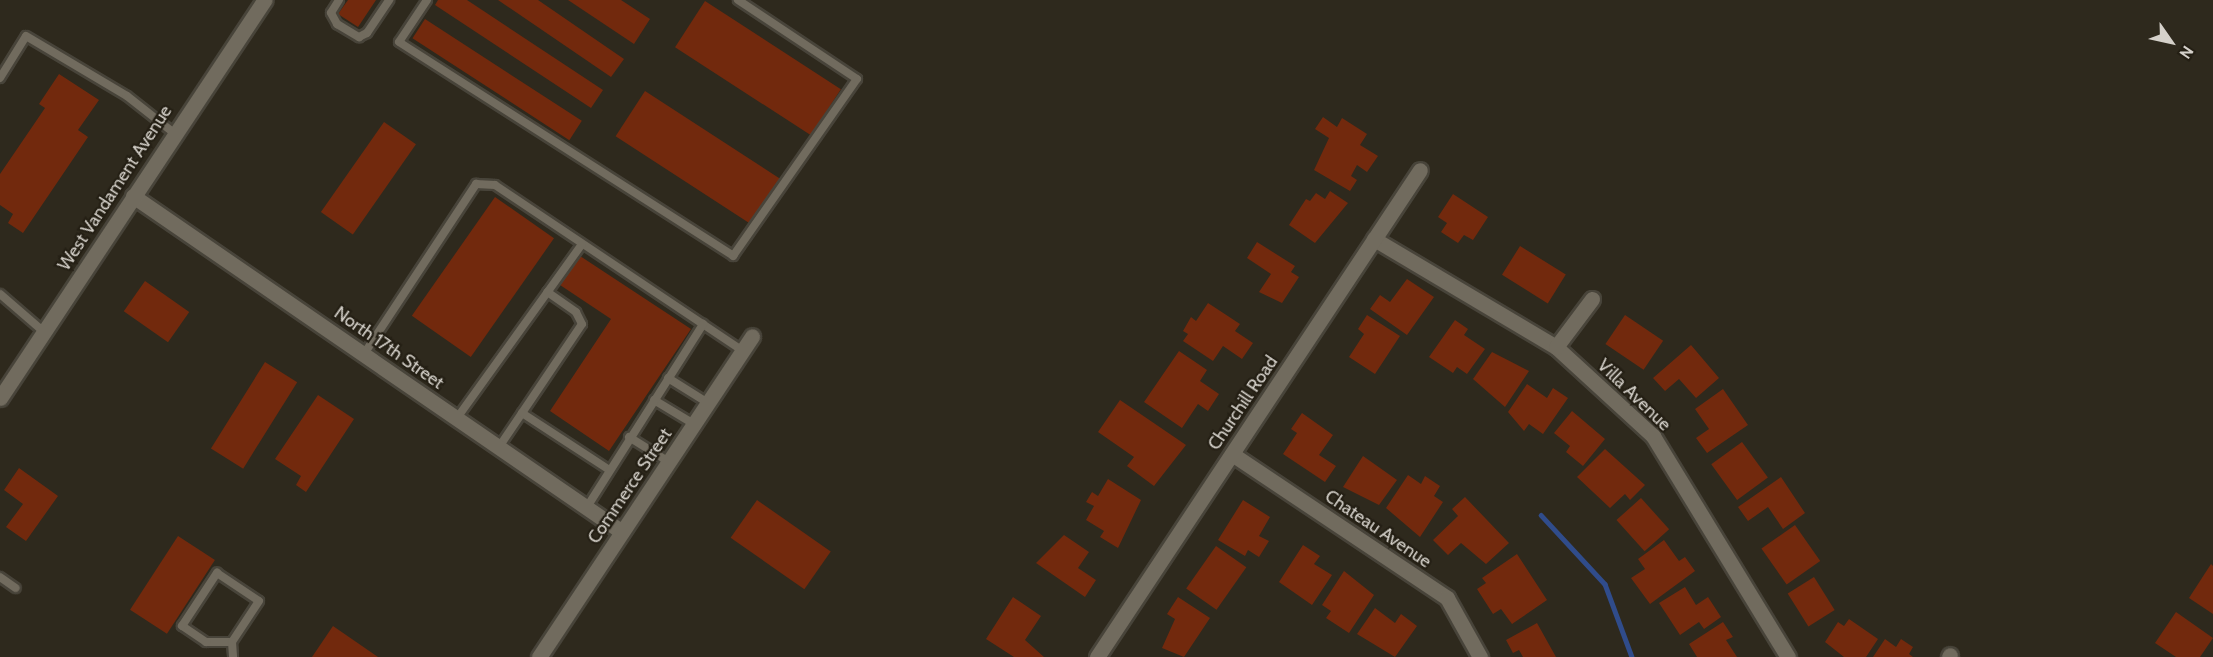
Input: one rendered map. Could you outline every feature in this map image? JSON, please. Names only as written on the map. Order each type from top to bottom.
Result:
[{"type":"street","name":"West Vandament Avenue","points":[[0,398],[264,0]]},
{"type":"street","name":"Churchill Road","points":[[1097,657],[1420,170]]},
{"type":"street","name":"North 17th Street","points":[[134,195],[622,532]]},
{"type":"street","name":"Villa Avenue","points":[[1374,239],[1556,347],[1653,435],[1788,657]]},
{"type":"street","points":[[1556,347],[1592,299]]},
{"type":"street","name":"Commerce Street","points":[[539,657],[753,336]]},
{"type":"street","name":"Chateau Avenue","points":[[1232,454],[1447,598],[1480,657]]},
{"type":"lane","points":[[339,0],[332,13],[337,24],[359,37],[367,33],[389,0]]},
{"type":"lane","points":[[428,0],[399,42],[733,256],[857,79],[738,0]]},
{"type":"lane","points":[[0,78],[26,36],[127,96],[174,133]]},
{"type":"lane","points":[[364,354],[476,183],[495,185],[743,351]]},
{"type":"lane","points":[[457,418],[582,243]]},
{"type":"lane","points":[[499,447],[582,324],[576,312],[547,292]]},
{"type":"lane","points":[[0,294],[44,332]]},
{"type":"lane","points":[[587,507],[608,469],[703,324]]},
{"type":"lane","points":[[668,378],[708,403]]},
{"type":"lane","points":[[654,400],[694,424]]},
{"type":"lane","points":[[522,413],[608,469]]},
{"type":"lane","points":[[629,437],[669,462]]},
{"type":"lane","points":[[232,642],[206,642],[182,626],[218,573],[259,601],[232,642],[233,657]]},
{"type":"lane","points":[[0,577],[16,588]]},
{"type":"building","points":[[348,0],[376,0],[358,27],[338,14]]},
{"type":"building","points":[[438,0],[467,0],[603,90],[591,108],[435,5]]},
{"type":"building","points":[[498,0],[538,0],[624,59],[611,77]]},
{"type":"building","points":[[568,0],[621,0],[650,19],[634,44]]},
{"type":"building","points":[[705,1],[841,89],[811,135],[675,47]]},
{"type":"building","points":[[425,19],[582,121],[569,140],[412,38]]},
{"type":"building","points":[[59,74],[99,100],[78,130],[88,137],[23,233],[8,223],[13,214],[0,205],[0,174],[45,108],[39,104]]},
{"type":"building","points":[[645,91],[781,179],[751,225],[616,136]]},
{"type":"building","points":[[1323,117],[1337,127],[1342,118],[1367,134],[1360,145],[1378,156],[1367,172],[1357,165],[1351,176],[1357,180],[1350,191],[1314,170],[1329,138],[1315,129]]},
{"type":"building","points":[[384,122],[416,144],[353,234],[321,212]]},
{"type":"building","points":[[1330,191],[1348,203],[1315,243],[1289,225],[1306,199],[1310,201],[1316,193],[1325,199]]},
{"type":"building","points":[[1453,194],[1488,217],[1473,240],[1464,235],[1458,243],[1441,232],[1447,223],[1438,217]]},
{"type":"building","points":[[495,197],[554,238],[471,357],[412,316]]},
{"type":"building","points":[[1257,242],[1295,266],[1291,272],[1299,277],[1282,303],[1259,292],[1271,274],[1247,258]]},
{"type":"building","points":[[1520,246],[1566,275],[1548,303],[1502,275]]},
{"type":"building","points":[[577,254],[691,329],[609,451],[550,411],[611,319],[557,283]]},
{"type":"building","points":[[1407,279],[1434,297],[1407,335],[1370,309],[1380,295],[1390,302]]},
{"type":"building","points":[[145,281],[189,312],[168,342],[124,311]]},
{"type":"building","points":[[1208,303],[1240,324],[1235,331],[1253,343],[1242,359],[1223,346],[1213,361],[1183,341],[1188,334],[1183,331],[1191,317],[1196,321]]},
{"type":"building","points":[[1367,315],[1400,336],[1375,374],[1349,357],[1364,334],[1358,329]]},
{"type":"building","points":[[1625,315],[1663,341],[1644,370],[1605,344]]},
{"type":"building","points":[[1455,320],[1468,329],[1464,335],[1485,349],[1467,374],[1457,367],[1453,373],[1429,357]]},
{"type":"building","points":[[1691,345],[1719,378],[1696,398],[1679,379],[1665,391],[1653,378]]},
{"type":"building","points":[[1179,351],[1207,370],[1200,381],[1219,394],[1208,411],[1198,404],[1182,428],[1144,402]]},
{"type":"building","points":[[1492,352],[1529,371],[1505,407],[1473,379]]},
{"type":"building","points":[[265,362],[297,382],[243,469],[211,449]]},
{"type":"building","points":[[1527,384],[1547,398],[1553,388],[1568,398],[1543,434],[1529,424],[1524,431],[1508,412]]},
{"type":"building","points":[[1723,389],[1748,425],[1707,453],[1696,438],[1709,429],[1695,409]]},
{"type":"building","points":[[318,395],[354,419],[306,492],[296,485],[301,476],[275,459]]},
{"type":"building","points":[[1120,400],[1186,445],[1154,486],[1127,466],[1134,457],[1098,432]]},
{"type":"building","points":[[1572,411],[1605,439],[1583,466],[1566,452],[1570,446],[1554,433]]},
{"type":"building","points":[[1302,413],[1333,435],[1319,455],[1336,466],[1325,482],[1283,454],[1297,433],[1291,429]]},
{"type":"building","points":[[1742,442],[1768,478],[1737,500],[1711,464]]},
{"type":"building","points":[[1605,449],[1645,485],[1630,500],[1625,494],[1610,508],[1577,477]]},
{"type":"building","points":[[1363,456],[1397,480],[1379,505],[1343,487]]},
{"type":"building","points":[[19,468],[58,496],[26,541],[6,527],[23,504],[4,490]]},
{"type":"building","points":[[1408,475],[1421,484],[1425,476],[1440,486],[1434,496],[1443,502],[1420,537],[1386,508]]},
{"type":"building","points":[[1781,477],[1805,513],[1783,529],[1768,507],[1748,521],[1738,507]]},
{"type":"building","points":[[1108,479],[1141,500],[1118,548],[1100,537],[1104,531],[1086,520],[1094,506],[1086,502],[1092,492],[1098,496]]},
{"type":"building","points":[[1465,497],[1509,543],[1486,564],[1461,543],[1448,555],[1433,540],[1458,516],[1452,509]]},
{"type":"building","points":[[1641,498],[1669,529],[1645,551],[1616,520]]},
{"type":"building","points":[[757,500],[831,552],[804,589],[731,538]]},
{"type":"building","points":[[1243,500],[1270,517],[1259,536],[1269,541],[1259,557],[1248,550],[1245,556],[1218,540]]},
{"type":"building","points":[[1795,525],[1820,561],[1787,585],[1761,549]]},
{"type":"building","points":[[1064,535],[1089,552],[1078,568],[1096,580],[1085,597],[1036,563]]},
{"type":"building","points":[[178,536],[215,560],[167,634],[130,610]]},
{"type":"building","points":[[1664,540],[1679,561],[1685,557],[1695,571],[1650,604],[1631,578],[1645,569],[1638,559]]},
{"type":"building","points":[[1303,545],[1320,556],[1314,564],[1332,575],[1312,605],[1279,582]]},
{"type":"building","points":[[1216,546],[1246,567],[1216,610],[1186,589]]},
{"type":"building","points":[[1517,554],[1547,600],[1512,624],[1501,609],[1493,614],[1477,589],[1486,583],[1482,578]]},
{"type":"building","points":[[2211,564],[2213,566],[2213,614],[2189,598]]},
{"type":"building","points":[[1344,571],[1374,595],[1349,633],[1326,618],[1331,611],[1322,605]]},
{"type":"building","points":[[1814,577],[1835,610],[1808,627],[1788,593]]},
{"type":"building","points":[[1685,587],[1696,605],[1708,597],[1721,617],[1704,629],[1699,622],[1680,635],[1659,603]]},
{"type":"building","points":[[1013,597],[1041,616],[1025,640],[1044,657],[1014,657],[986,639]]},
{"type":"building","points":[[1178,597],[1210,618],[1184,657],[1162,648],[1175,619],[1167,614]]},
{"type":"building","points":[[1375,608],[1395,623],[1401,614],[1417,626],[1395,657],[1357,634]]},
{"type":"building","points":[[2176,612],[2213,638],[2200,657],[2176,657],[2155,643]]},
{"type":"building","points":[[1849,619],[1878,639],[1866,657],[1844,657],[1825,642],[1838,622],[1844,626]]},
{"type":"building","points":[[1723,622],[1733,637],[1726,640],[1737,657],[1697,657],[1689,644]]},
{"type":"building","points":[[1537,623],[1556,657],[1523,657],[1519,650],[1513,653],[1506,640]]},
{"type":"building","points":[[333,626],[378,657],[312,657]]},
{"type":"building","points":[[1885,639],[1896,647],[1901,639],[1913,647],[1909,654],[1913,657],[1873,657]]},
{"type":"waterway","points":[[1541,515],[1605,584],[1632,657]]}]
